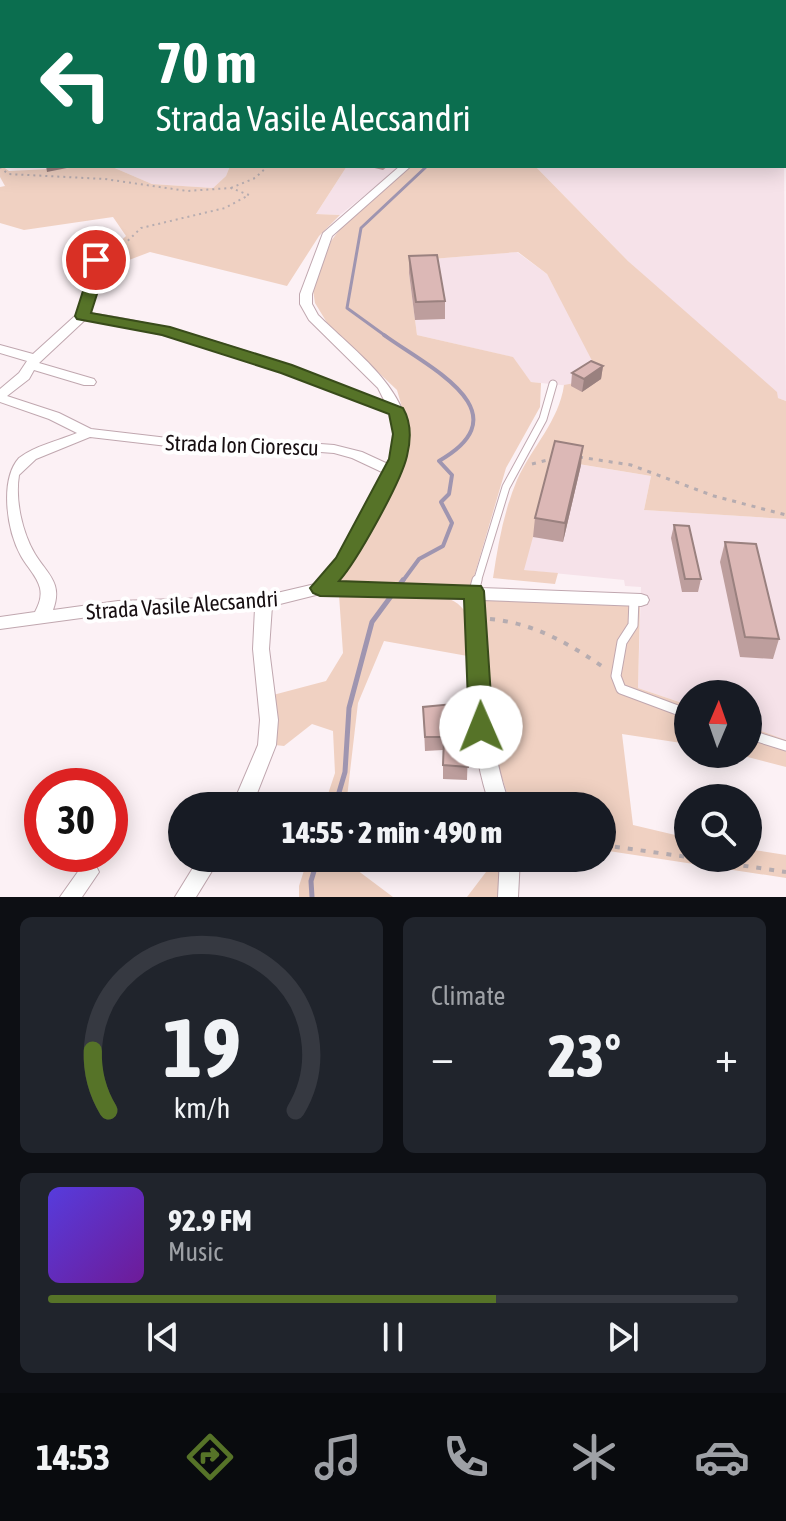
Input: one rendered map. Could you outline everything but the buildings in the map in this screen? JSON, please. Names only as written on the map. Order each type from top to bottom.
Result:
[{"type":"street","points":[[320,588],[344,562],[401,445],[397,411],[383,386],[313,317],[306,304],[306,294],[327,235],[404,168]]},
{"type":"street","points":[[0,396],[24,376],[33,362],[82,316],[88,306],[97,262]]},
{"type":"street","points":[[82,316],[165,331],[286,369],[397,411]]},
{"type":"street","points":[[0,349],[89,382]]},
{"type":"street","name":"Strada Ion Ciorescu","points":[[0,396],[54,416],[88,433],[219,448],[293,446],[334,449],[357,455],[391,471]]},
{"type":"street","points":[[42,617],[48,590],[26,551],[11,501],[10,480],[13,470],[25,460],[88,433]]},
{"type":"street","name":"Strada Vasile Alecsandri","points":[[0,623],[133,606],[264,602],[320,588],[637,599]]},
{"type":"street","points":[[474,591],[481,727],[494,792]]},
{"type":"street","points":[[248,792],[267,745],[269,720],[261,649],[264,602]]},
{"type":"street","points":[[70,897],[89,872]]},
{"type":"street","points":[[185,897],[201,872]]},
{"type":"street","points":[[508,897],[509,872]]},
{"type":"lane","points":[[474,591],[498,508],[514,468],[553,402],[553,384]]},
{"type":"lane","points":[[637,599],[633,625],[622,642],[616,676],[621,689],[674,709]]},
{"type":"lane","points":[[762,738],[786,746]]},
{"type":"path","points":[[1,168],[8,174],[105,179],[187,191],[231,188],[255,178],[266,168]]},
{"type":"path","points":[[97,262],[127,247],[142,228],[210,212],[249,195],[231,188]]},
{"type":"path","points":[[576,458],[591,457],[645,469],[716,497],[786,515]]},
{"type":"path","points":[[514,468],[562,458]]},
{"type":"path","points":[[475,614],[496,621],[520,622],[574,647],[616,676]]},
{"type":"path","points":[[616,847],[674,856]]},
{"type":"path","points":[[762,868],[786,872]]},
{"type":"shaded area","points":[[0,168],[9,171],[115,168],[152,184],[213,188],[226,176],[229,168],[346,168],[316,214],[340,215],[319,236],[287,286],[150,252],[108,268],[105,256],[126,236],[113,217],[24,230],[0,223],[0,187],[5,186],[0,177]]},
{"type":"shaded area","points":[[115,168],[229,168],[226,176],[213,188],[152,184]]},
{"type":"shaded area","points":[[346,168],[399,168],[340,215],[316,214]]},
{"type":"shaded area","points":[[410,168],[537,168],[628,261],[777,392],[778,398],[786,401],[786,519],[644,510],[651,476],[554,460],[524,570],[558,573],[555,584],[493,578],[512,492],[557,410],[564,385],[601,378],[547,274],[518,252],[432,259],[409,273],[417,335],[513,357],[531,382],[541,383],[540,407],[506,468],[471,587],[338,584],[409,449],[407,425],[397,390],[329,326],[315,303],[313,290],[331,241],[343,225]]},
{"type":"shaded area","points":[[537,168],[784,168],[786,401],[778,398],[628,261]]},
{"type":"shaded area","points":[[517,252],[547,274],[582,338],[601,379],[582,392],[571,386],[531,382],[512,357],[417,335],[409,273],[432,259]]},
{"type":"shaded area","points":[[553,460],[651,476],[644,510],[786,519],[786,740],[762,731],[762,680],[674,680],[674,700],[638,688],[641,587],[625,586],[624,580],[523,570]]},
{"type":"shaded area","points":[[339,595],[444,597],[461,607],[469,620],[473,657],[384,641],[358,703],[348,792],[329,792],[335,773],[333,731],[312,724],[284,746],[275,745],[273,695],[326,681],[343,653]]},
{"type":"shaded area","points":[[490,598],[640,606],[638,688],[674,700],[674,742],[622,734],[633,825],[674,835],[674,861],[616,852],[616,792],[507,792],[487,730],[479,603]]},
{"type":"shaded area","points":[[762,731],[786,740],[786,767],[762,761]]},
{"type":"shaded area","points":[[762,851],[786,855],[786,878],[747,872],[762,872]]},
{"type":"shaded area","points":[[304,872],[360,872],[393,897],[299,897]]},
{"type":"shaded area","points":[[486,872],[503,872],[502,897],[467,897]]},
{"type":"waterway","points":[[387,337],[347,308],[361,228],[425,168]]},
{"type":"waterway","points":[[387,337],[443,376],[460,392],[471,408],[473,425],[463,443],[439,461],[452,475],[449,494],[441,502],[452,523],[443,546],[419,559],[402,582]]},
{"type":"waterway","points":[[339,792],[345,772],[349,708],[372,622],[403,580]]},
{"type":"waterway","points":[[312,897],[314,872]]},
{"type":"route","points":[[96,260],[98,269],[88,306],[82,316],[165,331],[286,369],[397,411],[402,434],[398,459],[344,562],[320,588],[474,591],[481,727]]}]
